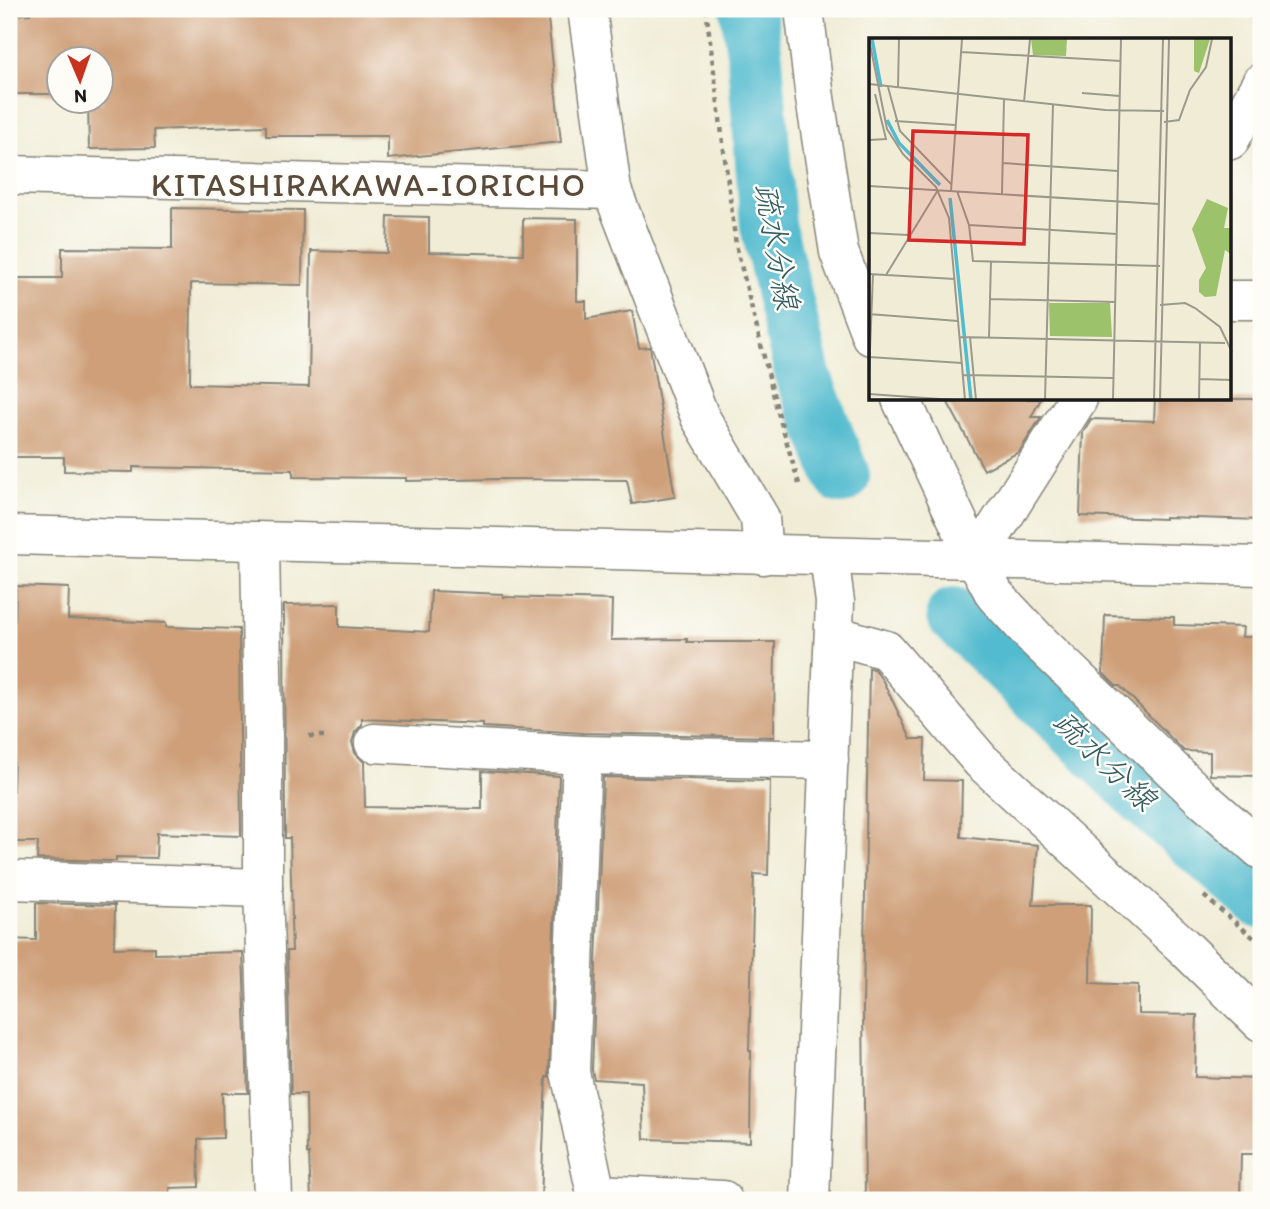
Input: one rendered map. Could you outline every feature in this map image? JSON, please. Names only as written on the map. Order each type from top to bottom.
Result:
[{"type":"street","points":[[587,9],[612,190],[700,417],[760,518],[763,555]]},
{"type":"street","points":[[804,9],[839,252],[869,331]]},
{"type":"street","points":[[1232,136],[1261,83]]},
{"type":"street","points":[[9,175],[612,190]]},
{"type":"street","points":[[1232,300],[1261,300]]},
{"type":"street","points":[[902,401],[995,595],[1203,799],[1261,850]]},
{"type":"street","points":[[976,560],[1077,401]]},
{"type":"street","points":[[9,535],[1261,566]]},
{"type":"street","points":[[260,542],[263,888],[273,1200]]},
{"type":"street","points":[[810,1200],[835,602],[829,556]]},
{"type":"street","points":[[834,635],[886,650],[981,761],[1182,945],[1261,1022]]},
{"type":"street","points":[[374,743],[582,755],[828,760]]},
{"type":"street","points":[[582,755],[570,1072],[596,1197],[723,1200]]},
{"type":"street","points":[[9,880],[263,888]]},
{"type":"path","points":[[706,9],[736,245],[777,410],[802,495]]},
{"type":"path","points":[[263,736],[349,736],[374,743]]},
{"type":"building","points":[[547,9],[561,142],[388,159],[388,136],[266,136],[266,126],[154,130],[155,148],[89,149],[88,116],[116,116],[116,46],[46,46],[46,94],[9,94],[9,15],[30,14],[30,10]]},
{"type":"building","points":[[172,208],[303,210],[302,285],[191,283],[190,384],[309,387],[311,251],[387,253],[388,216],[429,217],[429,252],[523,254],[523,218],[577,219],[577,301],[586,301],[586,319],[632,311],[639,348],[650,347],[675,497],[632,504],[627,480],[406,481],[406,478],[293,477],[293,470],[133,467],[133,472],[64,471],[64,457],[9,457],[9,278],[62,278],[62,248],[172,249]]},
{"type":"building","points":[[1261,399],[1261,520],[1080,516],[1083,432],[1091,419],[1154,421],[1155,401]]},
{"type":"building","points":[[947,401],[1040,401],[1031,417],[1041,417],[1019,452],[984,470]]},
{"type":"building","points":[[16,586],[69,588],[68,619],[166,623],[166,627],[239,629],[241,836],[157,833],[156,858],[116,857],[116,861],[37,859],[38,842],[11,842],[16,700],[9,700],[9,621],[15,621]]},
{"type":"building","points":[[431,591],[503,594],[503,597],[612,600],[611,640],[775,642],[774,737],[583,733],[483,727],[483,724],[362,719],[362,725],[355,732],[352,742],[355,753],[364,762],[365,807],[482,809],[482,771],[559,776],[549,1077],[546,1077],[541,1200],[311,1200],[306,1094],[291,1094],[287,951],[292,951],[292,919],[290,838],[285,838],[284,605],[339,604],[339,627],[429,632]]},
{"type":"building","points":[[1105,615],[1174,617],[1174,625],[1243,627],[1242,637],[1261,637],[1261,776],[1210,775],[1210,752],[1184,751],[1120,686],[1116,686],[1103,673]]},
{"type":"building","points":[[869,668],[874,669],[883,681],[911,739],[925,739],[924,780],[962,781],[961,837],[1038,845],[1033,905],[1091,905],[1090,983],[1138,985],[1138,1014],[1197,1015],[1195,1077],[1261,1079],[1261,1154],[1241,1154],[1240,1200],[865,1200],[863,1006]]},
{"type":"building","points":[[603,777],[770,781],[768,875],[754,874],[749,1051],[750,1142],[644,1139],[642,1082],[594,1079],[592,1070]]},
{"type":"building","points":[[36,903],[115,905],[114,948],[155,947],[155,954],[243,952],[248,1093],[222,1093],[223,1138],[198,1139],[199,1187],[170,1188],[170,1200],[9,1200],[9,939],[36,940]]},
{"type":"waterway","name":"疏水分線","points":[[748,9],[755,59],[768,225],[803,376],[842,476]]},
{"type":"waterway","name":"疏水分線","points":[[954,615],[1157,810],[1261,901]]},
{"type":"district","name":"KITASHIRAKAWA-IORICHO","points":[[369,185]]}]
